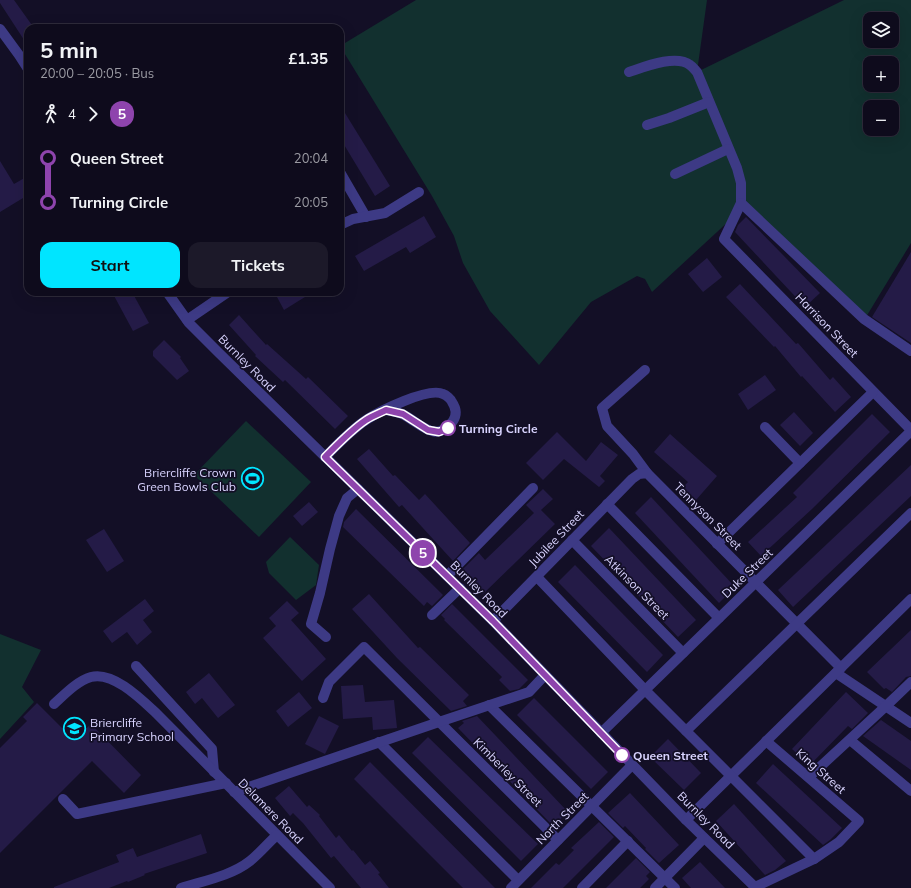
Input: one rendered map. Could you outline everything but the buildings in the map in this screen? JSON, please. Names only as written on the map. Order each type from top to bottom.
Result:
[{"type":"street","points":[[0,29],[24,63]]},
{"type":"street","points":[[628,72],[660,62],[674,60],[690,64],[697,72],[704,86],[708,102],[737,168],[741,183],[741,203],[864,319],[911,350]]},
{"type":"street","points":[[647,125],[669,118],[708,102]]},
{"type":"street","points":[[675,174],[728,149]]},
{"type":"street","points":[[344,179],[366,217]]},
{"type":"street","points":[[344,223],[353,219],[385,213],[418,192]]},
{"type":"street","name":"Harrison Street","points":[[741,203],[724,239],[911,430]]},
{"type":"street","name":"Burnley Road","points":[[170,296],[187,320],[236,371],[460,588],[632,766],[756,888]]},
{"type":"street","points":[[187,320],[222,296]]},
{"type":"street","name":"Tennyson Street","points":[[645,370],[602,408],[607,426],[633,454],[643,474],[717,544],[797,624],[838,670],[911,723]]},
{"type":"street","points":[[717,544],[873,392]]},
{"type":"street","points":[[325,457],[354,429],[366,420],[386,410],[418,396],[432,393],[443,394],[452,401],[456,411],[455,419],[448,428],[439,432],[428,430],[403,414],[386,410]]},
{"type":"street","points":[[765,427],[800,463]]},
{"type":"street","name":"Duke Street","points":[[601,733],[911,430]]},
{"type":"street","name":"Jubilee Street","points":[[493,621],[632,479],[643,474]]},
{"type":"street","points":[[447,576],[533,488]]},
{"type":"street","points":[[326,637],[311,624],[339,516],[347,498],[358,489]]},
{"type":"street","points":[[608,504],[719,618]]},
{"type":"street","points":[[686,731],[911,513]]},
{"type":"street","name":"Atkinson Street","points":[[572,540],[683,653]]},
{"type":"street","points":[[537,577],[645,690],[814,859],[756,888]]},
{"type":"street","points":[[432,615],[460,588]]},
{"type":"street","points":[[686,820],[911,599]]},
{"type":"street","name":"Kimberley Street","points":[[323,698],[330,682],[364,647],[558,840]]},
{"type":"street","points":[[136,666],[212,749],[214,772]]},
{"type":"street","points":[[234,792],[528,692],[545,675]]},
{"type":"street","name":"Delamere Road","points":[[54,704],[79,682],[91,677],[104,677],[118,682],[135,694],[330,888]]},
{"type":"street","points":[[808,777],[850,740],[911,682]]},
{"type":"street","points":[[489,705],[675,888]]},
{"type":"street","points":[[850,740],[911,791]]},
{"type":"street","name":"King Street","points":[[766,741],[859,821],[839,842],[814,859]]},
{"type":"street","points":[[379,742],[518,880]]},
{"type":"street","name":"North Street","points":[[511,888],[632,766]]},
{"type":"street","points":[[63,799],[77,814],[226,783]]},
{"type":"street","points":[[181,888],[227,873],[240,867],[250,860],[277,834]]},
{"type":"street","points":[[655,888],[704,838]]},
{"type":"street","points":[[582,888],[628,841]]},
{"type":"green space","points":[[416,0],[707,0],[697,72],[844,0],[911,0],[911,243],[866,317],[743,208],[652,292],[645,279],[637,276],[591,302],[539,365],[490,311],[463,263],[454,236],[432,196],[344,53],[344,44]]},
{"type":"green space","name":"Briercliffe Crown Green Bowls Club","points":[[246,421],[311,482],[259,537],[194,475]]},
{"type":"green space","points":[[290,537],[319,565],[316,585],[296,600],[269,573],[266,562]]},
{"type":"green space","points":[[0,634],[41,650],[22,687],[34,702],[0,739]]},
{"type":"bus line","name":"5","points":[[448,428],[439,432],[428,430],[403,414],[386,410],[366,420],[325,457],[493,621],[622,755]]},
{"type":"place","name":"Turning Circle","points":[[448,428]]},
{"type":"place","name":"Briercliffe Crown Green Bowls Club","points":[[252,479]]},
{"type":"place","name":"Briercliffe Primary School","points":[[75,729]]},
{"type":"place","name":"Queen Street","points":[[622,755]]}]
